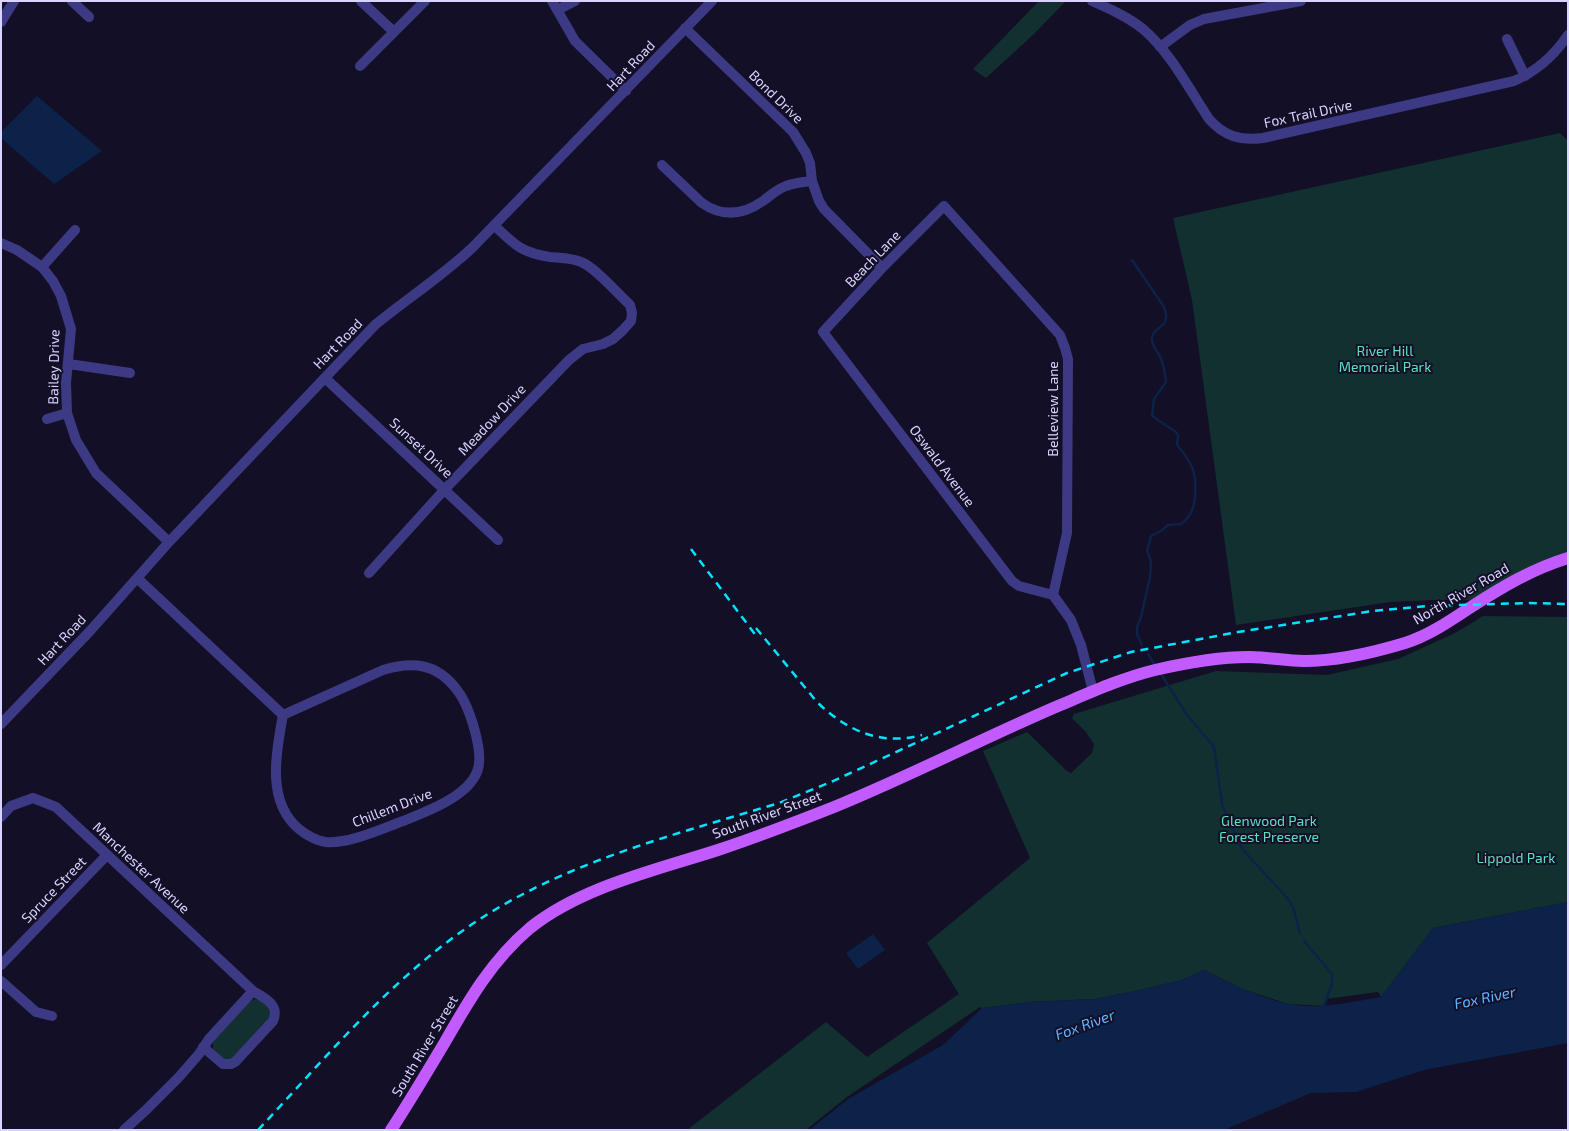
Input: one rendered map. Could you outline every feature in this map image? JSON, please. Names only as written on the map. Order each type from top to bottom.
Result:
[{"type":"main road","name":"North River Road","points":[[1249,657],[1305,661],[1356,656],[1407,642],[1440,626],[1523,575],[1568,558]]},
{"type":"main road","name":"South River Street","points":[[391,1130],[421,1083],[469,999],[488,972],[503,953],[518,939],[554,911],[568,903],[677,862],[742,842],[850,800],[1009,727],[1093,691],[1153,671],[1213,660],[1249,657]]},
{"type":"street","points":[[1,22],[14,1]]},
{"type":"street","points":[[72,1],[89,17]]},
{"type":"street","points":[[361,1],[394,32]]},
{"type":"street","points":[[360,66],[425,1]]},
{"type":"street","points":[[576,1],[554,6],[575,41],[626,91]]},
{"type":"street","name":"Hart Road","points":[[1,724],[90,631],[169,542],[375,325],[453,266],[495,226],[712,1]]},
{"type":"street","name":"Fox Trail Drive","points":[[1092,1],[1122,15],[1142,29],[1160,47],[1212,123],[1224,133],[1235,138],[1245,139],[1263,138],[1503,85],[1525,76],[1541,66],[1555,53],[1568,35]]},
{"type":"street","points":[[1160,47],[1190,25],[1204,19],[1300,1]]},
{"type":"street","name":"Bond Drive","points":[[684,28],[793,132],[810,163],[812,180],[824,210],[882,268]]},
{"type":"street","points":[[1508,40],[1525,76]]},
{"type":"street","points":[[662,165],[702,203],[717,211],[745,211],[785,186],[812,180]]},
{"type":"street","name":"Beach Lane","points":[[823,332],[882,268],[944,206]]},
{"type":"street","name":"Belleview Lane","points":[[944,206],[1060,336],[1065,348],[1068,359],[1067,533],[1053,595]]},
{"type":"street","name":"Meadow Drive","points":[[369,573],[445,490],[576,354],[583,349],[603,344],[613,339],[631,321],[630,305],[585,264],[573,259],[526,252],[515,245],[495,226]]},
{"type":"street","points":[[42,267],[75,230]]},
{"type":"street","name":"Bailey Drive","points":[[1,243],[23,254],[42,267],[53,281],[61,296],[71,329],[66,383],[67,413],[76,440],[96,473],[169,542]]},
{"type":"street","name":"Oswald Avenue","points":[[823,332],[1012,581],[1019,586],[1053,595]]},
{"type":"street","points":[[68,364],[130,372]]},
{"type":"street","name":"Sunset Drive","points":[[325,378],[498,540]]},
{"type":"street","points":[[47,419],[67,413]]},
{"type":"street","points":[[137,578],[282,715]]},
{"type":"street","points":[[1053,595],[1071,620],[1081,645],[1093,691]]},
{"type":"street","name":"Chillem Drive","points":[[416,664],[431,669],[445,677],[453,684],[464,700],[477,741],[479,763],[477,772],[471,783],[461,792],[418,816],[358,837],[326,842],[304,833],[294,825],[285,813],[278,797],[276,779],[282,715],[382,670],[400,665],[416,664]]},
{"type":"street","name":"Manchester Avenue","points":[[1,817],[11,806],[33,798],[56,807],[106,856],[253,991],[274,1006],[275,1014],[273,1021],[232,1064],[223,1064],[204,1047]]},
{"type":"street","name":"Spruce Street","points":[[1,965],[106,856]]},
{"type":"street","points":[[1,981],[36,1012],[52,1016]]},
{"type":"street","points":[[124,1130],[179,1077],[209,1039],[253,991]]},
{"type":"green space","points":[[1039,1],[1066,1],[1034,34],[986,78],[973,69]]},
{"type":"green space","name":"River Hill Memorial Park","points":[[1560,133],[1568,141],[1568,552],[1473,600],[1390,602],[1236,625],[1192,300],[1173,218]]},
{"type":"green space","name":"Glenwood Park Forest Preserve","points":[[1483,616],[1568,617],[1568,902],[1433,928],[1381,997],[1378,992],[1326,999],[1324,1006],[1288,1004],[1242,989],[1204,970],[1182,980],[1095,999],[1029,1002],[980,1007],[847,1097],[806,1130],[687,1130],[826,1022],[867,1057],[959,994],[927,943],[1030,858],[983,751],[1027,732],[1071,773],[1092,753],[1094,744],[1085,731],[1072,718],[1074,714],[1216,671],[1327,675],[1398,659],[1457,632]]},
{"type":"green space","points":[[255,999],[262,1001],[266,1005],[270,1018],[231,1059],[225,1060],[213,1049],[213,1042],[250,1001]]},
{"type":"water","points":[[37,96],[102,151],[54,184],[1,138],[1,132]]},
{"type":"water","name":"Fox River","points":[[1568,902],[1568,1043],[1424,1070],[1356,1092],[1311,1093],[1224,1130],[809,1130],[848,1099],[943,1045],[982,1008],[1029,1002],[1095,999],[1182,980],[1204,970],[1247,991],[1292,1004],[1324,1006],[1381,997],[1433,928]]},
{"type":"water","points":[[873,934],[885,950],[858,969],[846,953]]},
{"type":"waterway","points":[[1132,260],[1164,307],[1166,314],[1165,323],[1152,337],[1152,343],[1163,364],[1166,382],[1154,399],[1152,415],[1176,432],[1178,436],[1177,445],[1193,470],[1196,488],[1193,507],[1187,519],[1181,524],[1168,525],[1151,536],[1147,551],[1151,561],[1150,577],[1137,627],[1137,634],[1142,645]]},
{"type":"waterway","points":[[1148,654],[1155,665]]},
{"type":"waterway","points":[[1161,674],[1187,715],[1214,747],[1222,804],[1238,841],[1243,850],[1289,900],[1294,910],[1300,934]]},
{"type":"waterway","points":[[1304,941],[1332,974],[1332,984],[1324,1006]]},
{"type":"railway","points":[[691,549],[757,637]]},
{"type":"railway","points":[[258,1130],[378,1002],[430,955],[495,910],[533,889],[573,871],[654,841],[779,803],[831,782],[1067,673],[1131,652],[1238,632],[1373,611],[1428,606],[1529,603],[1568,604]]},
{"type":"railway","points":[[756,628],[817,702],[840,721],[865,734],[879,737],[893,739],[922,735]]},
{"type":"park label","name":"Lippold Park","points":[[1516,858]]}]
